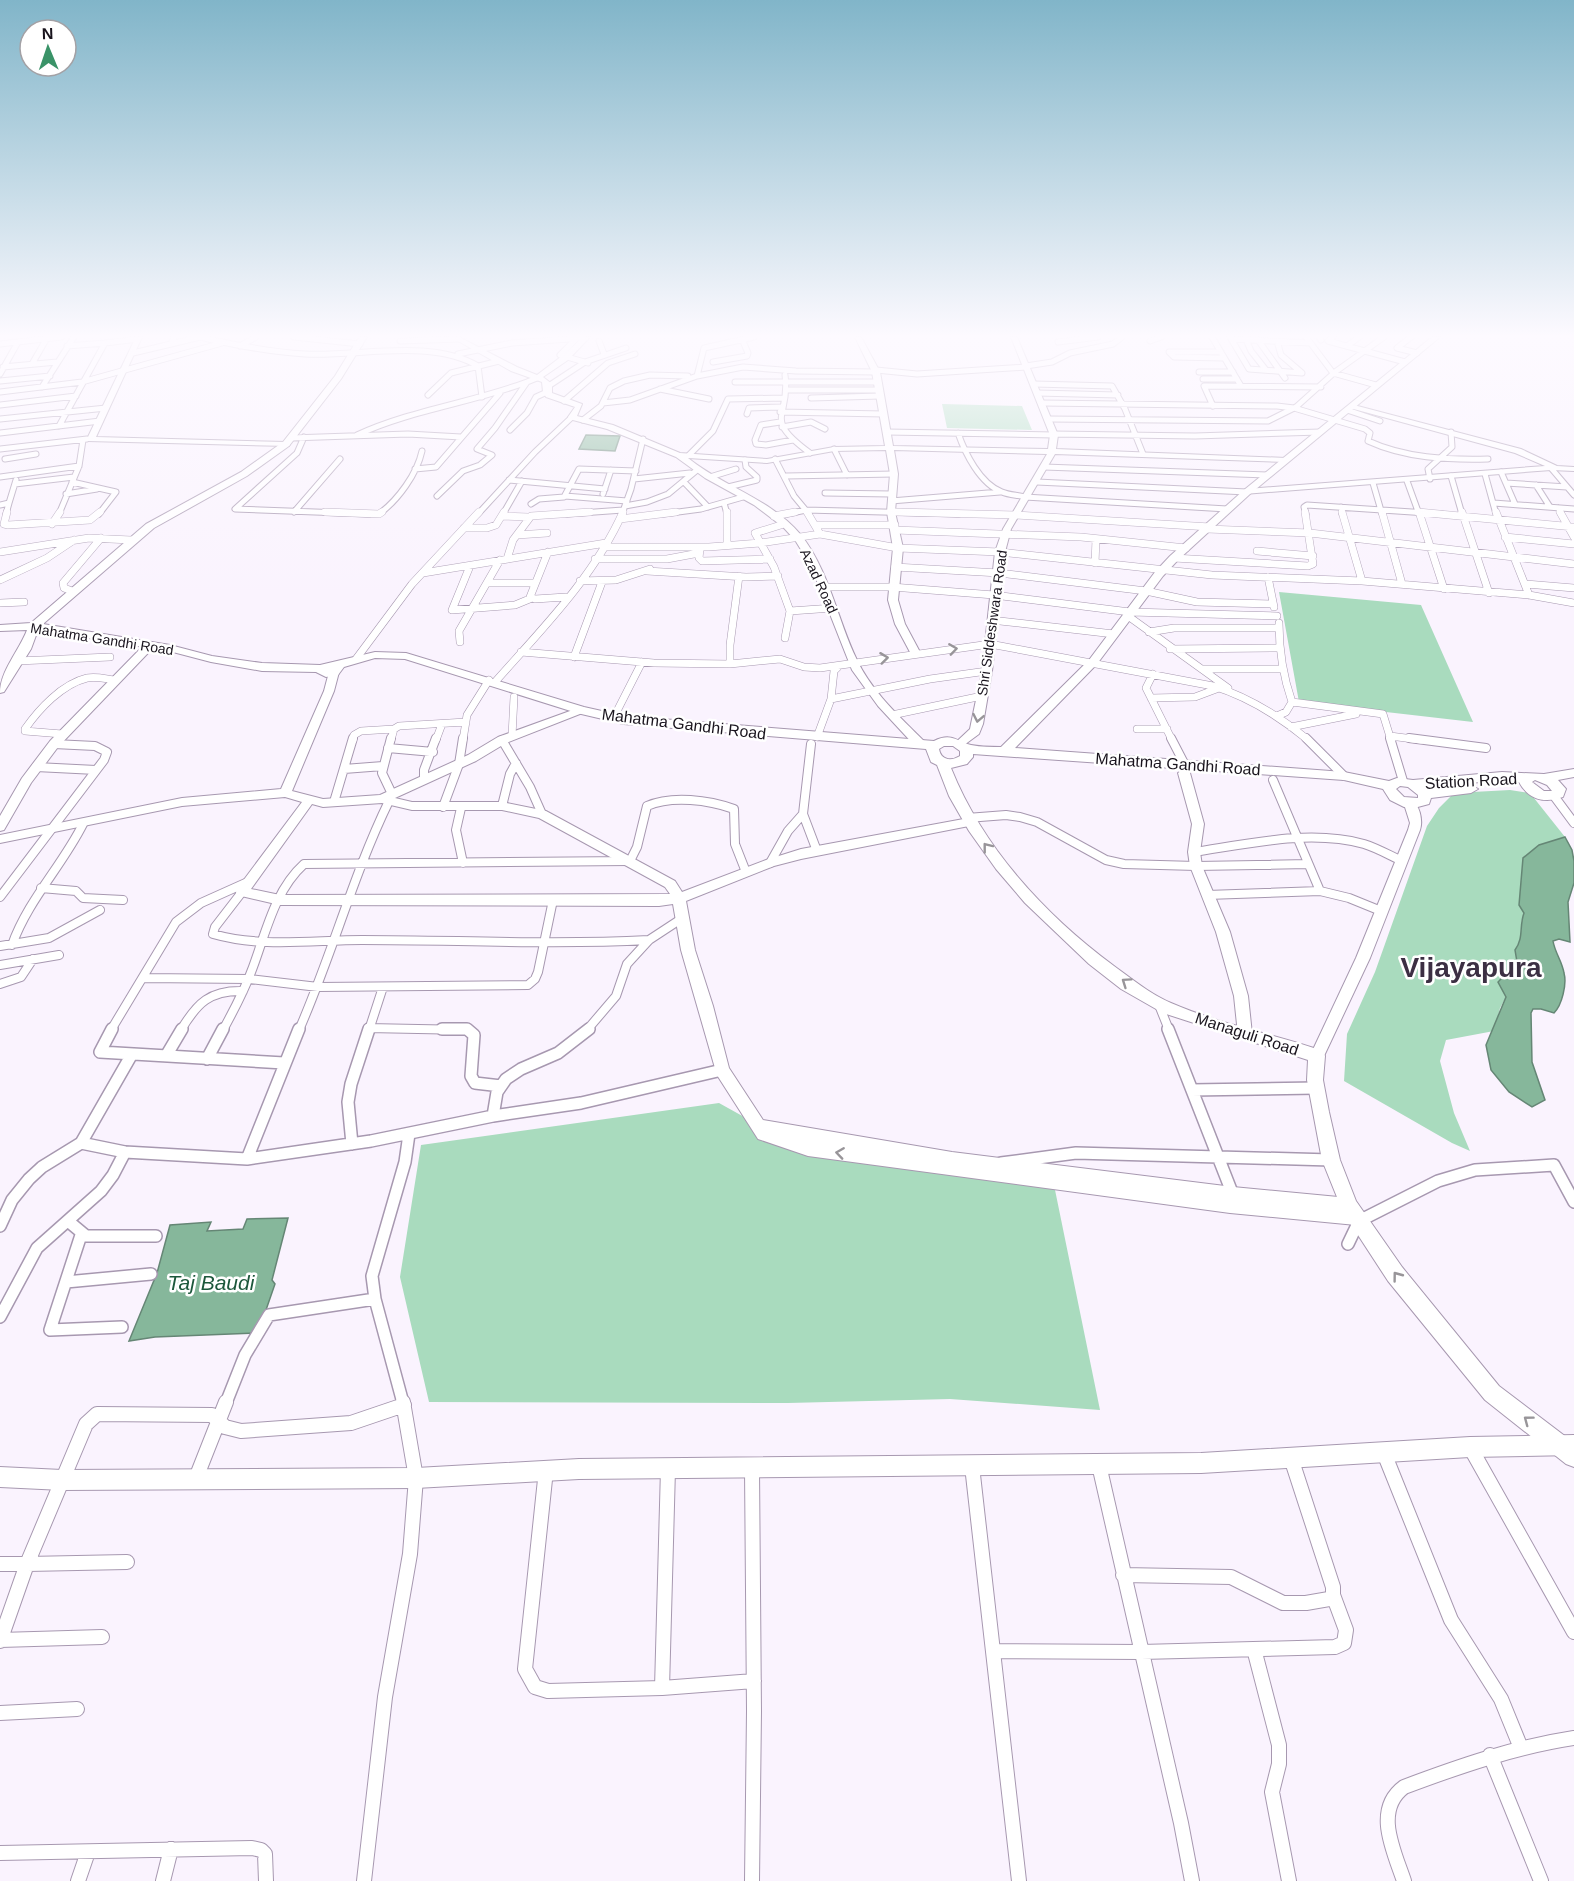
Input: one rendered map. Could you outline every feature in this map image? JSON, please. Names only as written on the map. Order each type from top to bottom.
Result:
[{"type":"main road","points":[[268,456],[274,444],[289,425]]},
{"type":"main road","points":[[0,689],[10,667],[33,629],[72,591],[131,540],[150,526],[244,474],[302,433],[307,425]]},
{"type":"main road","points":[[1005,751],[1093,662],[1162,570],[1227,509],[1329,425]]},
{"type":"main road","name":"Mahatma Gandhi Road","points":[[0,628],[33,629],[170,648],[211,659],[262,668],[290,670],[330,670],[356,659],[375,655],[406,656],[576,712],[672,726],[936,753]]},
{"type":"main road","name":"Mahatma Gandhi Road","points":[[33,629],[145,650],[188,662],[266,674],[330,670],[371,661],[392,661],[489,683],[514,697],[646,730],[814,741],[920,744],[936,753]]},
{"type":"main road","points":[[946,741],[964,750],[957,763],[936,753],[946,741]]},
{"type":"main road","name":"Mahatma Gandhi Road","points":[[964,750],[1005,751],[1273,780],[1399,786]]},
{"type":"main road","name":"Mahatma Gandhi Road","points":[[964,750],[1185,769],[1344,776],[1399,786]]},
{"type":"main road","name":"Managuli Road","points":[[936,753],[949,785],[968,820],[987,848],[1047,916],[1091,958],[1159,1005],[1317,1056],[1316,1088],[1330,1160],[1355,1215],[1395,1274],[1492,1393],[1569,1448]]},
{"type":"main road","points":[[1528,783],[1535,793],[1574,773]]},
{"type":"main road","name":"Station Road","points":[[1399,786],[1502,776],[1528,783]]},
{"type":"main road","points":[[1528,783],[1551,786],[1574,783]]},
{"type":"main road","name":"Station Road","points":[[1425,794],[1528,783]]},
{"type":"main road","points":[[1399,786],[1425,794],[1424,801],[1410,804],[1397,799],[1399,786]]},
{"type":"street","points":[[0,432],[69,425]]},
{"type":"street","points":[[52,523],[79,466],[87,439],[97,425]]},
{"type":"street","points":[[357,435],[380,425]]},
{"type":"street","points":[[415,469],[436,467],[471,425]]},
{"type":"street","points":[[437,496],[463,471],[480,465],[492,455],[477,449],[497,425]]},
{"type":"street","points":[[510,430],[515,425]]},
{"type":"street","points":[[356,659],[387,616],[423,573],[509,480],[564,425]]},
{"type":"street","points":[[598,425],[684,455],[745,460],[775,459],[834,450],[890,448],[962,448],[1286,460]]},
{"type":"street","points":[[684,455],[713,430],[715,425]]},
{"type":"street","points":[[793,440],[766,445],[756,444],[755,440],[761,425],[781,425],[793,440],[810,453]]},
{"type":"street","points":[[817,425],[825,429]]},
{"type":"street","points":[[886,425],[894,474],[891,512],[898,548],[892,587],[893,600],[900,624],[916,654]]},
{"type":"street","name":"Shri Siddeshwara Road","points":[[964,750],[975,731],[987,671],[1000,552],[1006,533],[1025,496],[1037,482],[1052,452],[1054,434],[1050,425]]},
{"type":"street","points":[[1131,425],[1143,454]]},
{"type":"street","points":[[1218,425],[1223,436]]},
{"type":"street","points":[[1266,425],[1268,434]]},
{"type":"street","points":[[1353,425],[1368,430],[1371,434],[1368,440],[1373,443],[1440,458],[1488,459]]},
{"type":"street","points":[[1420,425],[1518,451],[1554,468],[1574,474]]},
{"type":"street","points":[[887,432],[1136,436],[1223,436],[1320,432]]},
{"type":"street","points":[[1430,478],[1427,471],[1452,447],[1450,432]]},
{"type":"street","points":[[422,451],[420,462],[387,508],[379,514],[235,509],[297,453],[302,433],[461,436]]},
{"type":"street","points":[[958,433],[962,448],[988,482],[1000,492]]},
{"type":"street","points":[[0,449],[87,439],[274,444],[289,441]]},
{"type":"street","points":[[443,807],[459,764],[470,710],[489,683],[521,652],[580,581],[605,545],[625,506],[643,439]]},
{"type":"street","points":[[29,473],[37,445]]},
{"type":"street","points":[[834,450],[847,475]]},
{"type":"street","points":[[5,459],[36,454]]},
{"type":"street","name":"Azad Road","points":[[684,455],[694,472],[710,477],[774,516],[798,538],[825,587],[852,662],[892,715],[920,744]]},
{"type":"street","points":[[294,512],[340,459]]},
{"type":"street","points":[[775,459],[786,476],[791,490],[818,525],[820,534]]},
{"type":"street","points":[[728,488],[757,480],[757,477],[746,468],[745,460]]},
{"type":"street","points":[[0,477],[79,466]]},
{"type":"street","points":[[1044,467],[1267,476]]},
{"type":"street","points":[[1554,468],[1574,495]]},
{"type":"street","points":[[1037,482],[1247,492],[1554,468],[1574,469]]},
{"type":"street","points":[[565,495],[579,469],[636,471]]},
{"type":"street","points":[[710,477],[736,469]]},
{"type":"street","points":[[601,499],[611,470]]},
{"type":"street","points":[[634,479],[694,472]]},
{"type":"street","points":[[502,516],[528,518],[625,506],[657,499],[674,491],[694,472]]},
{"type":"street","points":[[1501,472],[1515,504]]},
{"type":"street","points":[[786,476],[894,474]]},
{"type":"street","points":[[1485,474],[1498,519],[1529,596]]},
{"type":"street","points":[[18,475],[4,524],[93,519]]},
{"type":"street","points":[[1451,476],[1474,553],[1489,593]]},
{"type":"street","points":[[15,484],[73,479],[97,489],[116,492],[93,519],[89,538]]},
{"type":"street","points":[[509,480],[604,489]]},
{"type":"street","points":[[1407,481],[1432,548],[1444,589]]},
{"type":"street","points":[[464,528],[492,527],[502,516],[522,482]]},
{"type":"street","points":[[684,482],[708,507]]},
{"type":"street","points":[[1373,483],[1402,584]]},
{"type":"street","points":[[1506,483],[1568,487]]},
{"type":"street","points":[[1536,485],[1571,526],[1574,537]]},
{"type":"street","points":[[66,494],[97,489]]},
{"type":"street","points":[[825,493],[891,498],[1000,492],[1025,496],[1227,509]]},
{"type":"street","points":[[531,504],[539,499],[559,498],[565,495],[601,499],[625,506]]},
{"type":"street","points":[[620,519],[708,507],[744,497]]},
{"type":"street","points":[[0,505],[9,503]]},
{"type":"street","points":[[724,503],[727,512],[727,545]]},
{"type":"street","points":[[1494,503],[1574,509]]},
{"type":"street","points":[[1332,579],[1316,570],[1312,564],[1310,533],[1304,506],[1382,509],[1571,526]]},
{"type":"street","points":[[1341,507],[1362,581]]},
{"type":"street","points":[[774,516],[806,510],[1016,515],[1310,533],[1574,564]]},
{"type":"street","points":[[460,642],[459,631],[528,518]]},
{"type":"street","points":[[784,524],[757,531],[755,536],[778,576],[790,611],[785,638]]},
{"type":"street","points":[[818,525],[1006,533],[1186,548]]},
{"type":"street","points":[[517,535],[547,533]]},
{"type":"street","points":[[595,559],[667,559],[727,545],[760,543],[820,534],[898,548],[1000,552],[1162,570],[1402,584],[1529,596],[1574,603]]},
{"type":"street","points":[[1505,537],[1574,544]]},
{"type":"street","points":[[72,591],[64,588],[63,584],[100,538]]},
{"type":"street","points":[[0,552],[75,539],[131,540]]},
{"type":"street","points":[[0,580],[47,558],[75,539]]},
{"type":"street","points":[[1095,563],[1096,539]]},
{"type":"street","points":[[423,573],[605,545],[700,550]]},
{"type":"street","points":[[700,550],[699,558],[702,561],[770,559]]},
{"type":"street","points":[[1257,551],[1313,556]]},
{"type":"street","points":[[532,598],[530,597],[548,552]]},
{"type":"street","points":[[1174,558],[1300,566],[1312,564]]},
{"type":"street","points":[[647,571],[656,559]]},
{"type":"street","points":[[470,566],[451,608],[474,609],[515,605],[532,598],[566,597]]},
{"type":"street","points":[[895,567],[999,573],[1146,591],[1197,602],[1272,604]]},
{"type":"street","points":[[580,581],[602,582],[647,571],[778,576]]},
{"type":"street","points":[[730,664],[730,645],[739,576]]},
{"type":"street","points":[[1268,577],[1272,604],[1280,628],[1279,648],[1283,669],[1292,702],[1286,712],[1277,716]]},
{"type":"street","points":[[574,657],[602,582]]},
{"type":"street","points":[[488,583],[535,583]]},
{"type":"street","points":[[1526,584],[1574,588]]},
{"type":"street","points":[[825,587],[892,587],[994,595],[1129,614],[1277,616]]},
{"type":"street","points":[[0,603],[24,602]]},
{"type":"street","points":[[790,611],[833,608]]},
{"type":"street","points":[[1129,614],[1170,649],[1236,693],[1277,716],[1307,739],[1344,776]]},
{"type":"street","points":[[991,620],[1114,633]]},
{"type":"street","points":[[1149,632],[1174,628],[1280,628]]},
{"type":"street","points":[[521,652],[642,662],[730,664],[780,659],[804,667],[838,667],[852,662],[990,644],[1093,662],[1236,693]]},
{"type":"street","points":[[1170,649],[1279,648]]},
{"type":"street","points":[[0,827],[36,767],[62,734],[145,650]]},
{"type":"street","points":[[10,667],[110,657]]},
{"type":"street","points":[[614,717],[642,662]]},
{"type":"street","points":[[817,851],[803,814],[814,741],[831,699],[834,671],[838,667]]},
{"type":"street","points":[[1200,669],[1283,669]]},
{"type":"street","points":[[285,793],[326,696],[330,670]]},
{"type":"street","points":[[831,699],[987,671]]},
{"type":"street","points":[[1153,674],[1146,688],[1185,769],[1198,824],[1194,852],[1196,866],[1223,932],[1241,996],[1245,1034]]},
{"type":"street","points":[[62,734],[32,734],[25,729],[60,692],[74,683],[91,677],[115,680]]},
{"type":"street","points":[[1151,698],[1202,697],[1218,688]]},
{"type":"street","points":[[892,715],[982,696]]},
{"type":"street","points":[[514,697],[507,738],[516,764],[530,787],[542,814]]},
{"type":"street","points":[[1292,702],[1383,714],[1390,736],[1399,786]]},
{"type":"street","points":[[0,839],[49,831],[182,802],[245,795],[285,793],[323,803],[388,798],[507,738],[576,712]]},
{"type":"street","points":[[1291,727],[1366,712]]},
{"type":"street","points":[[334,802],[354,735],[361,731],[394,729],[399,726],[466,722]]},
{"type":"street","points":[[424,780],[424,770],[433,752],[442,724]]},
{"type":"street","points":[[248,1159],[284,1063],[318,987],[369,842],[388,798],[383,766],[394,729]]},
{"type":"street","points":[[1137,729],[1167,729]]},
{"type":"street","points":[[1390,736],[1486,747]]},
{"type":"street","points":[[0,897],[96,770],[107,752],[104,749],[54,744]]},
{"type":"street","points":[[388,748],[433,752]]},
{"type":"street","points":[[502,806],[510,774],[516,764]]},
{"type":"street","points":[[344,769],[383,766]]},
{"type":"street","points":[[36,767],[96,770]]},
{"type":"street","points":[[1273,780],[1320,891]]},
{"type":"street","points":[[1551,786],[1574,823]]},
{"type":"street","points":[[388,798],[412,806],[461,808],[502,806],[542,814],[670,884],[679,898],[681,919],[722,1070],[764,1134],[808,1149],[1233,1195],[1355,1215]]},
{"type":"street","points":[[310,799],[215,927],[213,934],[261,942],[545,943],[649,940]]},
{"type":"street","points":[[630,861],[637,847],[647,806],[650,804],[714,803],[728,806],[735,812],[735,844],[746,872]]},
{"type":"street","points":[[1317,1056],[1363,957],[1402,861],[1416,823],[1410,804]]},
{"type":"street","points":[[461,808],[456,830],[464,863]]},
{"type":"street","points":[[770,863],[788,831],[803,814]]},
{"type":"street","points":[[242,892],[280,900],[659,901],[679,898],[770,863],[817,851],[968,820],[1006,815],[1037,822],[1114,862],[1196,866],[1308,864]]},
{"type":"street","points":[[12,945],[29,907],[69,851],[83,824]]},
{"type":"street","points":[[1194,852],[1300,840],[1361,843],[1402,861]]},
{"type":"street","points":[[207,1059],[249,979],[261,942],[293,873],[304,864],[312,862],[362,864],[630,861]]},
{"type":"street","points":[[250,881],[200,903],[183,915],[170,930],[144,978],[100,1047],[100,1052],[284,1063]]},
{"type":"street","points":[[41,888],[76,891],[83,898],[123,900]]},
{"type":"street","points":[[1207,895],[1320,891],[1349,898],[1381,911]]},
{"type":"street","points":[[144,978],[249,979],[318,987],[528,985],[535,979],[538,972],[553,900]]},
{"type":"street","points":[[0,946],[41,941],[55,935],[91,912],[100,910]]},
{"type":"street","points":[[493,1116],[497,1092],[501,1086],[521,1069],[558,1053],[592,1026],[616,996],[627,964],[649,940],[681,919]]},
{"type":"street","points":[[0,965],[58,955]]},
{"type":"street","points":[[0,984],[21,979],[33,959]]},
{"type":"street","points":[[352,1144],[348,1102],[357,1060],[382,987]]},
{"type":"street","points":[[166,1056],[185,1025],[203,1002],[225,990],[243,991]]},
{"type":"street","points":[[1159,1005],[1233,1195]]},
{"type":"street","points":[[368,1028],[467,1029],[474,1035],[471,1076],[475,1083],[501,1086]]},
{"type":"street","points":[[0,1226],[12,1200],[29,1179],[42,1167],[81,1143],[132,1054]]},
{"type":"street","points":[[81,1143],[125,1152],[248,1159],[352,1144],[493,1116],[581,1103],[722,1070]]},
{"type":"street","points":[[1192,1090],[1316,1088]]},
{"type":"street","points":[[364,1881],[385,1697],[410,1554],[416,1478],[404,1405],[375,1299],[372,1276],[405,1162],[409,1134]]},
{"type":"street","points":[[0,1317],[5,1302],[37,1248],[107,1184],[125,1152]]},
{"type":"street","points":[[995,1169],[1011,1160],[1070,1153],[1330,1160]]},
{"type":"street","points":[[995,1169],[1230,1205],[1355,1215],[1438,1181],[1474,1170],[1554,1164],[1574,1202]]},
{"type":"street","points":[[1348,1244],[1355,1215]]},
{"type":"street","points":[[68,1221],[81,1235],[156,1236]]},
{"type":"street","points":[[81,1235],[50,1330],[122,1327]]},
{"type":"street","points":[[66,1282],[151,1274]]},
{"type":"street","points":[[196,1478],[245,1355],[269,1315],[375,1299]]},
{"type":"street","points":[[102,1637],[1,1635],[27,1564],[86,1424],[97,1414],[212,1415],[225,1427],[241,1431],[351,1423],[404,1405]]},
{"type":"street","points":[[0,1477],[62,1480],[416,1478],[546,1470],[1099,1465],[1291,1458],[1470,1447],[1569,1448]]},
{"type":"street","points":[[1470,1447],[1574,1632]]},
{"type":"street","points":[[1384,1453],[1451,1620],[1501,1699],[1521,1748]]},
{"type":"street","points":[[993,1652],[1141,1652],[1335,1647],[1344,1642],[1346,1630],[1291,1458]]},
{"type":"street","points":[[1099,1465],[1181,1823],[1192,1881]]},
{"type":"street","points":[[972,1466],[1019,1881]]},
{"type":"street","points":[[752,1468],[754,1681],[752,1881]]},
{"type":"street","points":[[662,1689],[668,1469]]},
{"type":"street","points":[[546,1470],[525,1669],[535,1687],[548,1691],[662,1689],[754,1681]]},
{"type":"street","points":[[0,1564],[127,1562]]},
{"type":"street","points":[[1123,1575],[1231,1577],[1284,1603],[1306,1603],[1329,1599],[1333,1594]]},
{"type":"street","points":[[1254,1649],[1279,1745],[1279,1764],[1272,1792],[1289,1881]]},
{"type":"street","points":[[0,1713],[77,1709]]},
{"type":"street","points":[[1404,1881],[1389,1831],[1387,1812],[1393,1795],[1404,1787],[1490,1755],[1573,1740]]},
{"type":"street","points":[[1490,1755],[1541,1881]]},
{"type":"street","points":[[0,1853],[252,1848],[266,1854],[266,1881]]},
{"type":"street","points":[[163,1881],[171,1849]]},
{"type":"street","points":[[78,1881],[88,1852]]},
{"type":"shaded area","points":[[946,425],[1030,425],[1032,430],[947,428]]},
{"type":"shaded area","points":[[1279,592],[1421,605],[1473,722],[1299,702]]},
{"type":"shaded area","points":[[1510,790],[1530,793],[1565,837],[1539,845],[1523,858],[1519,905],[1524,913],[1521,924],[1520,954],[1514,966],[1498,982],[1506,997],[1500,1008],[1494,1031],[1446,1040],[1440,1061],[1454,1113],[1470,1151],[1344,1081],[1347,1034],[1375,972],[1427,826],[1439,808],[1454,793]]},
{"type":"shaded area","points":[[719,1103],[775,1134],[1054,1185],[1100,1410],[950,1399],[788,1403],[429,1402],[400,1277],[421,1145]]},
{"type":"water","points":[[586,435],[620,436],[615,451],[579,449]]},
{"type":"water","points":[[1565,837],[1572,850],[1574,861],[1574,883],[1568,902],[1570,942],[1559,939],[1553,941],[1565,978],[1559,1005],[1554,1013],[1533,1009],[1531,1013],[1532,1062],[1545,1100],[1532,1107],[1509,1092],[1491,1070],[1486,1045],[1506,997],[1498,982],[1517,962],[1515,950],[1520,941],[1524,913],[1519,905],[1523,858],[1539,845]]},
{"type":"water","name":"Taj Baudi","points":[[288,1218],[272,1280],[275,1284],[258,1333],[155,1337],[129,1341],[157,1273],[170,1225],[211,1222],[207,1231],[243,1229],[247,1219]]},
{"type":"district","name":"Vijayapura","points":[[1471,967]]}]
